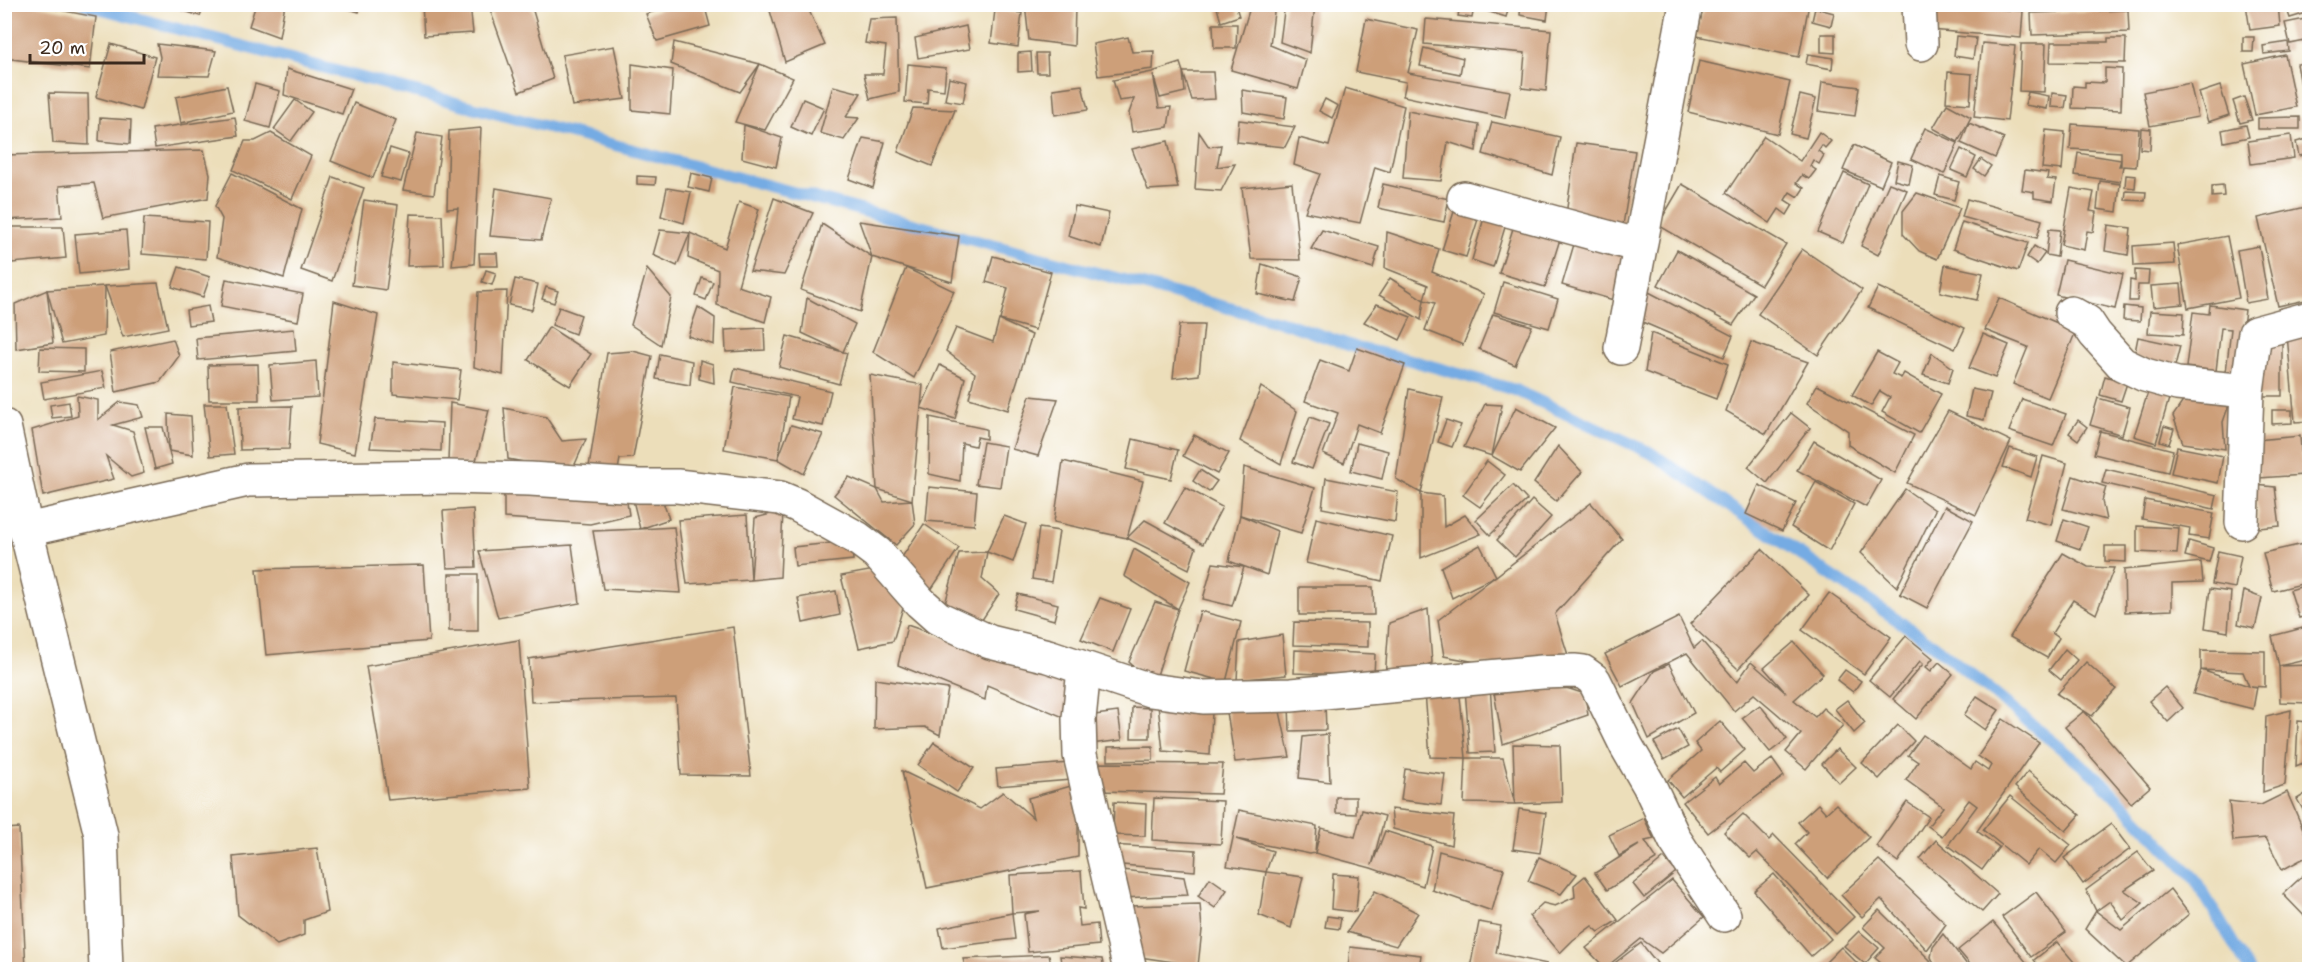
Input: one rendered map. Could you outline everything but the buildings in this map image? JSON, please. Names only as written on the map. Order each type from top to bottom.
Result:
[{"type":"street","points":[[1621,348],[1686,4]]},
{"type":"street","points":[[1919,4],[1921,44]]},
{"type":"street","points":[[1464,198],[1640,246]]},
{"type":"street","points":[[2071,313],[2086,321],[2122,364],[2145,375],[2177,384],[2247,391]]},
{"type":"street","points":[[2242,522],[2247,391],[2255,333],[2310,318]]},
{"type":"street","points":[[4,426],[26,530],[101,835],[106,969]]},
{"type":"street","points":[[26,530],[248,480],[530,479],[639,486],[677,486],[780,498],[857,538],[877,553],[920,602],[938,618],[990,642],[1048,656],[1150,690],[1203,697],[1291,696],[1542,672],[1583,672],[1594,680],[1675,840],[1724,915]]},
{"type":"street","points":[[1084,669],[1078,719],[1080,755],[1130,969]]},
{"type":"waterway","points":[[84,4],[1289,324],[1357,348],[1403,358],[1515,390],[1651,453],[1934,645],[2099,779],[2195,879],[2249,970]]}]
